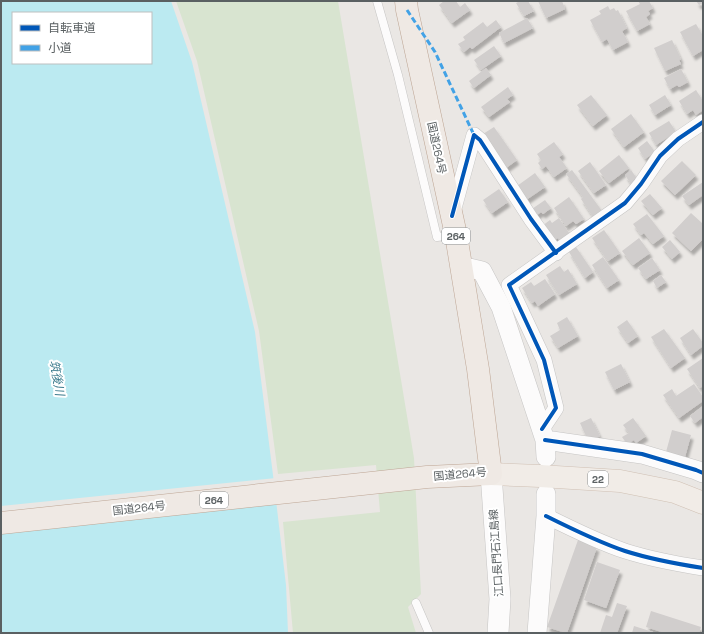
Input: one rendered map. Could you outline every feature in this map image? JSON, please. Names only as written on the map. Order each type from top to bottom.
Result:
[{"type":"highway","name":"国道264号","points":[[1,523],[427,477],[491,474],[478,369],[454,226],[408,17],[406,1]]},
{"type":"main road","name":"22","points":[[491,474],[620,481],[675,492],[703,503]]},
{"type":"main road","name":"江口長門石江島線","points":[[491,474],[500,599],[498,633]]},
{"type":"street","points":[[544,442],[556,408],[544,360],[509,285],[625,203],[642,184],[660,156],[678,139],[703,122]]},
{"type":"street","points":[[454,226],[474,135],[480,140],[531,219],[556,253]]},
{"type":"street","points":[[461,266],[482,271],[501,306],[544,442]]},
{"type":"street","points":[[544,442],[642,454],[703,473]]},
{"type":"street","points":[[537,633],[546,516],[546,494]]},
{"type":"street","points":[[546,516],[597,540],[626,551],[668,562],[703,568]]},
{"type":"lane","points":[[377,1],[398,75],[437,237],[454,226]]},
{"type":"lane","points":[[416,603],[429,633]]},
{"type":"green space","points":[[176,1],[338,1],[414,458],[421,594],[408,607],[416,633],[293,633],[283,522],[380,512],[376,465],[278,474],[259,331],[197,61]]},
{"type":"water","name":"筑後川","points":[[1,1],[171,1],[192,62],[255,332],[286,585],[288,633],[1,633]]},
{"type":"pier","points":[[276,478],[278,501],[1,530],[1,506]]},
{"type":"building","points":[[444,1],[456,1],[460,7],[465,3],[470,10],[452,23],[439,5]]},
{"type":"building","points":[[520,1],[528,1],[534,11],[524,16],[516,3]]},
{"type":"building","points":[[538,1],[562,1],[565,9],[546,18]]},
{"type":"building","points":[[638,1],[649,1],[653,8],[648,11],[650,14],[646,17],[650,24],[637,31],[626,11],[640,4]]},
{"type":"building","points":[[696,1],[703,1],[703,3],[699,5]]},
{"type":"building","points":[[608,6],[610,10],[614,8],[616,11],[618,10],[627,28],[622,31],[628,42],[613,50],[607,39],[602,42],[590,20],[601,14],[599,11]]},
{"type":"building","points":[[527,18],[533,28],[504,43],[499,33]]},
{"type":"building","points":[[496,20],[501,27],[472,49],[470,47],[464,52],[458,44],[465,40],[463,37],[483,22],[487,27]]},
{"type":"building","points":[[696,24],[703,36],[703,50],[693,56],[680,32]]},
{"type":"building","points":[[672,40],[681,59],[679,60],[681,64],[665,71],[654,48]]},
{"type":"building","points":[[494,46],[501,56],[481,70],[474,60]]},
{"type":"building","points":[[486,68],[491,75],[474,88],[469,81]]},
{"type":"building","points":[[681,69],[688,82],[679,87],[677,85],[670,89],[664,78]]},
{"type":"building","points":[[508,87],[513,95],[507,99],[510,102],[489,117],[481,107]]},
{"type":"building","points":[[696,90],[703,101],[703,110],[696,115],[693,110],[687,114],[679,101]]},
{"type":"building","points":[[591,95],[607,115],[593,126],[577,105]]},
{"type":"building","points":[[665,95],[671,105],[655,115],[649,105]]},
{"type":"building","points":[[631,114],[644,132],[624,147],[611,129]]},
{"type":"building","points":[[669,121],[676,132],[656,145],[649,133]]},
{"type":"building","points":[[494,127],[517,160],[506,168],[483,134]]},
{"type":"building","points":[[647,141],[655,152],[645,159],[638,148]]},
{"type":"building","points":[[554,142],[563,154],[559,157],[567,168],[554,177],[546,166],[542,169],[538,163],[541,160],[537,154]]},
{"type":"building","points":[[619,155],[629,168],[609,183],[599,171]]},
{"type":"building","points":[[682,161],[696,175],[675,195],[661,181]]},
{"type":"building","points":[[590,162],[606,185],[594,193],[578,171]]},
{"type":"building","points":[[572,170],[602,211],[593,217],[581,199],[583,197],[566,174]]},
{"type":"building","points":[[631,170],[638,180],[631,184],[625,175]]},
{"type":"building","points":[[535,173],[545,187],[526,200],[517,186]]},
{"type":"building","points":[[703,182],[703,195],[689,205],[682,196]]},
{"type":"building","points":[[499,189],[508,202],[492,213],[483,200]]},
{"type":"building","points":[[650,194],[662,208],[653,215],[641,201]]},
{"type":"building","points":[[569,197],[584,219],[576,224],[573,221],[566,226],[554,208]]},
{"type":"building","points":[[545,200],[551,208],[543,214],[541,212],[534,217],[529,211]]},
{"type":"building","points":[[691,213],[703,224],[703,239],[691,251],[672,233]]},
{"type":"building","points":[[647,214],[664,236],[653,244],[644,233],[641,235],[633,224]]},
{"type":"building","points":[[559,218],[571,236],[561,243],[558,238],[553,241],[542,226],[550,220],[552,223]]},
{"type":"building","points":[[604,230],[620,253],[608,261],[592,238]]},
{"type":"building","points":[[639,238],[650,253],[633,265],[622,251]]},
{"type":"building","points":[[670,240],[680,252],[672,259],[662,247]]},
{"type":"building","points":[[576,247],[593,272],[585,278],[569,252]]},
{"type":"building","points":[[603,257],[619,280],[607,288],[592,265]]},
{"type":"building","points":[[652,258],[660,270],[646,279],[638,268]]},
{"type":"building","points":[[560,266],[564,272],[568,269],[577,284],[559,295],[546,275]]},
{"type":"building","points":[[661,275],[666,282],[657,288],[653,281]]},
{"type":"building","points":[[545,279],[555,294],[538,306],[535,301],[532,303],[522,288],[531,282],[534,286]]},
{"type":"building","points":[[567,317],[578,336],[558,348],[550,336],[560,330],[557,323]]},
{"type":"building","points":[[627,320],[638,336],[628,343],[617,327]]},
{"type":"building","points":[[664,329],[685,358],[671,368],[651,337]]},
{"type":"building","points":[[693,329],[703,343],[703,346],[691,355],[680,338]]},
{"type":"building","points":[[703,358],[703,386],[700,388],[687,369]]},
{"type":"building","points":[[621,364],[630,382],[614,390],[605,372]]},
{"type":"building","points":[[694,384],[703,397],[703,401],[679,418],[663,395],[672,389],[676,396]]},
{"type":"building","points":[[703,406],[703,417],[695,423],[690,416]]},
{"type":"building","points":[[591,418],[600,436],[595,439],[586,436],[580,423]]},
{"type":"building","points":[[633,418],[646,436],[636,443],[634,440],[627,444],[622,437],[629,433],[623,425]]},
{"type":"building","points":[[672,430],[691,435],[685,457],[666,452]]},
{"type":"building","points":[[578,540],[597,547],[566,633],[547,627]]},
{"type":"building","points":[[597,562],[620,570],[606,608],[584,600]]},
{"type":"building","points":[[617,603],[627,606],[617,633],[600,633],[606,615],[612,617]]},
{"type":"building","points":[[651,611],[701,627],[699,633],[665,633],[646,627]]},
{"type":"building","points":[[634,626],[656,633],[632,633]]},
{"type":"marked path","points":[[407,10],[435,52],[474,135]]},
{"type":"cycle path","points":[[542,429],[556,408],[544,360],[509,285],[625,203],[641,184],[660,156],[678,139],[703,122]]},
{"type":"cycle path","points":[[452,216],[474,135],[480,140],[531,219],[556,253]]},
{"type":"cycle path","points":[[545,440],[642,454],[703,473]]},
{"type":"cycle path","points":[[546,516],[625,551],[664,561],[703,568]]}]
